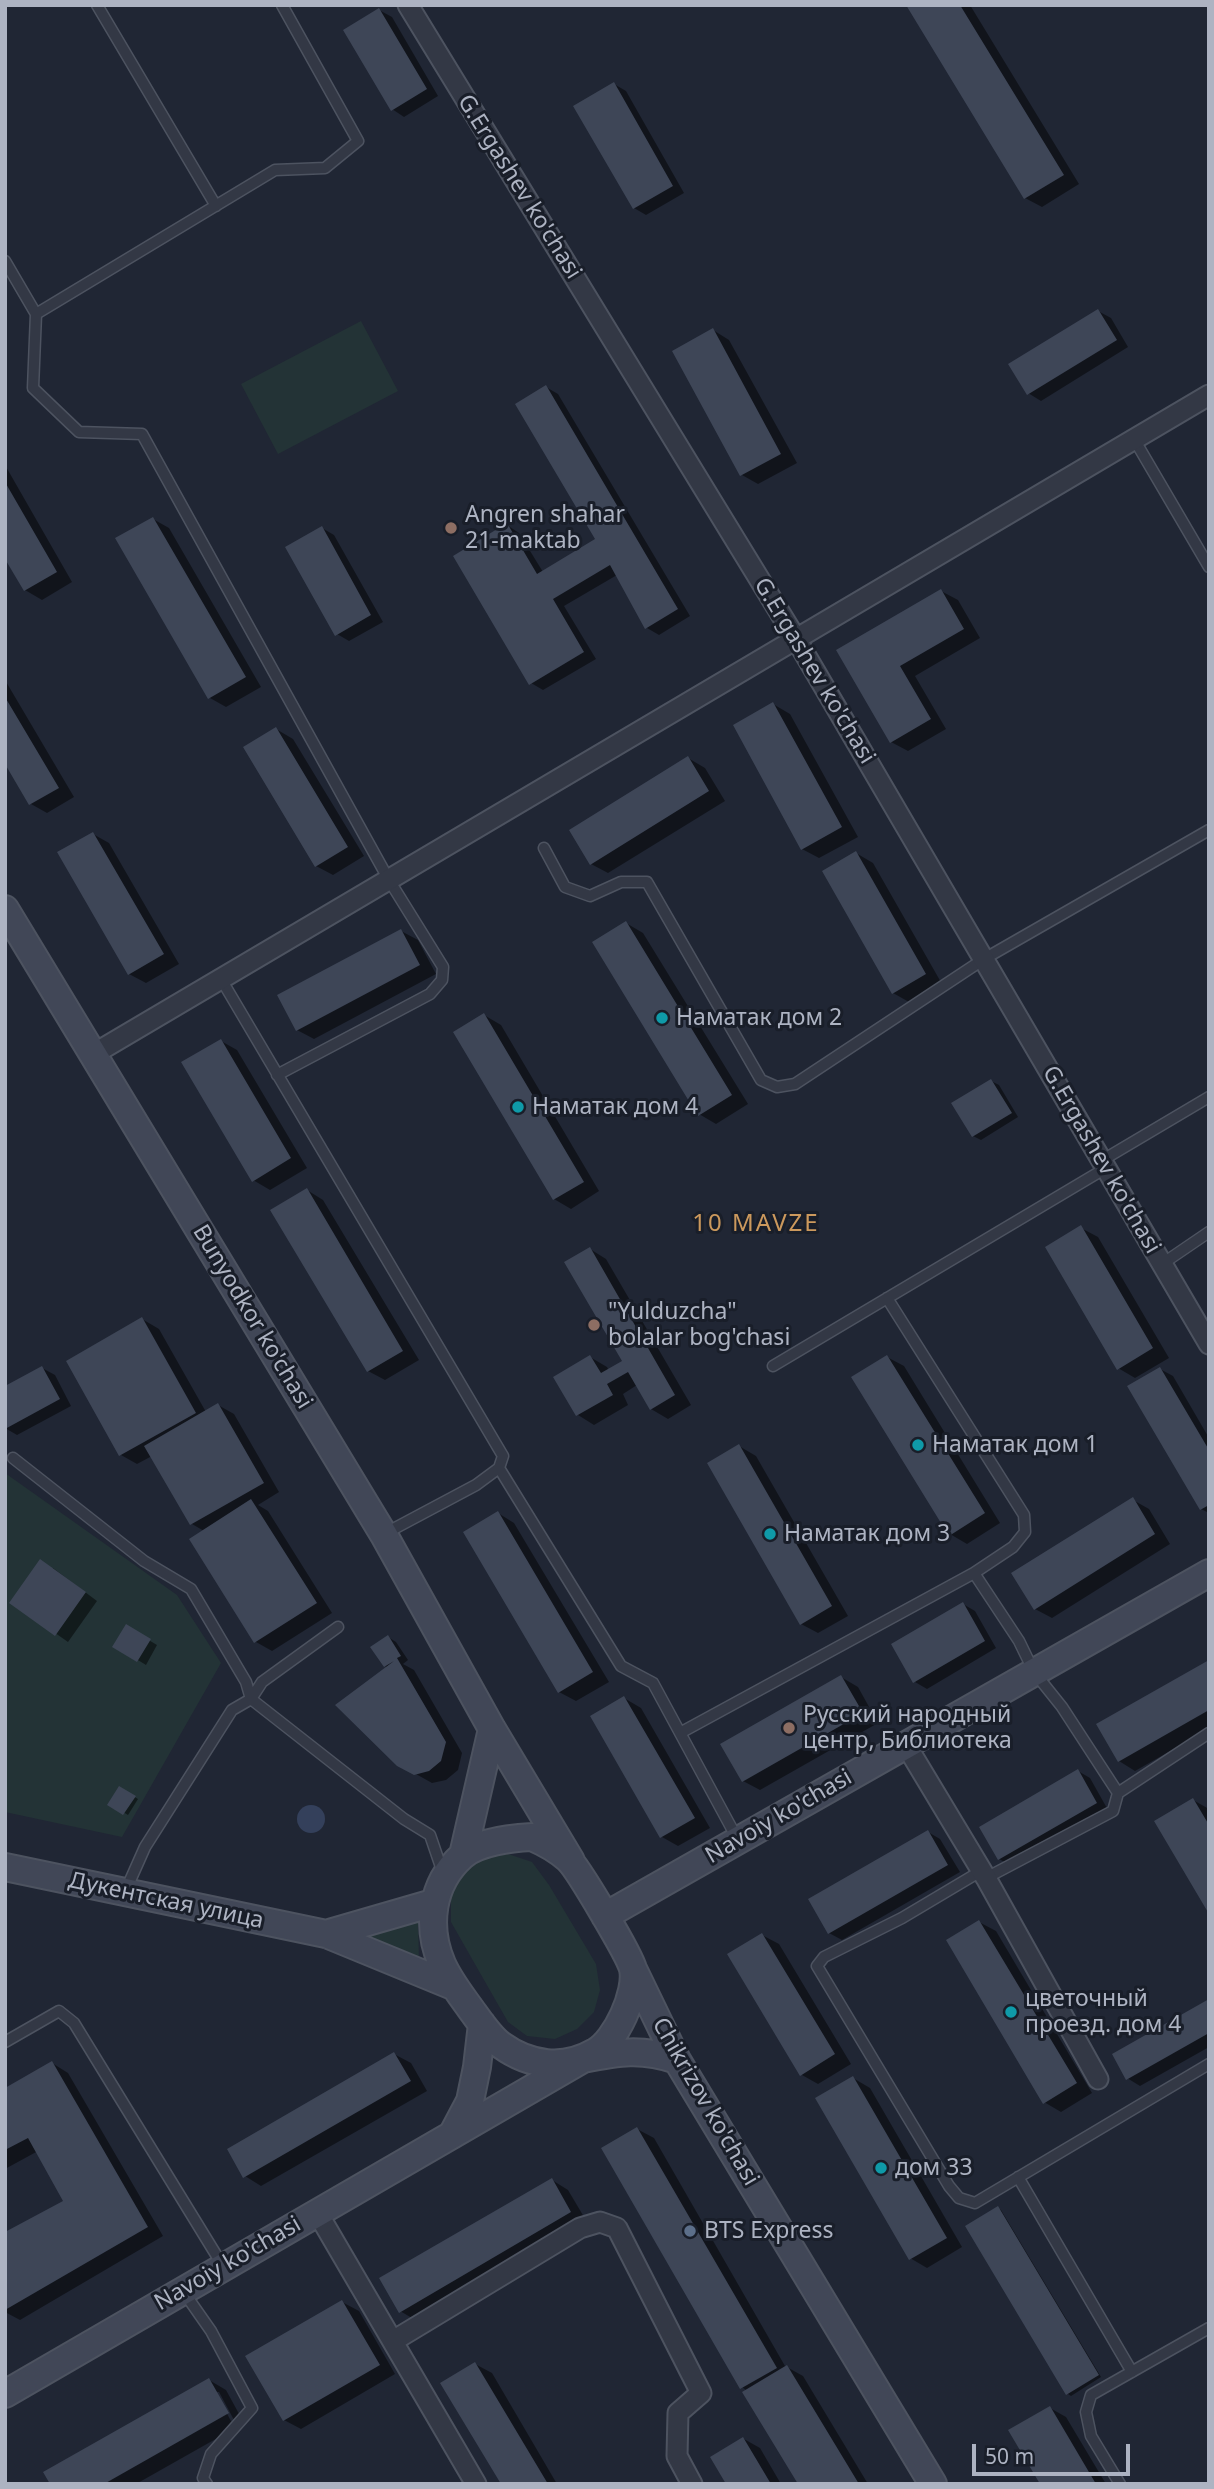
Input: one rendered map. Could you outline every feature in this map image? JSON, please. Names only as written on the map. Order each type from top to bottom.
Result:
[{"type":"main road","name":"Bunyodkor ko'chasi","points":[[5,909],[384,1535],[492,1729]]},
{"type":"main road","name":"Navoiy ko'chasi","points":[[604,1916],[1209,1573]]},
{"type":"main road","points":[[492,1729],[463,1855],[445,1878],[433,1903],[434,1940],[442,1964],[455,1987],[499,2044],[523,2058],[545,2064],[622,2051],[653,2052],[677,2060]]},
{"type":"main road","points":[[492,1729],[633,1969],[630,1999],[617,2031],[604,2047],[583,2059]]},
{"type":"main road","points":[[463,1855],[502,1838],[532,1837],[553,1846],[571,1861]]},
{"type":"main road","name":"Дукентская улица","points":[[5,1867],[326,1934],[455,1987]]},
{"type":"main road","points":[[326,1934],[433,1903]]},
{"type":"main road","name":"Chikrizov ko'chasi","points":[[633,1969],[677,2060],[933,2484]]},
{"type":"main road","points":[[452,2135],[470,2101],[482,2024]]},
{"type":"main road","name":"Navoiy ko'chasi","points":[[5,2394],[583,2059]]},
{"type":"street","name":"G.Ergashev ko'chasi","points":[[408,5],[796,639],[1209,1344]]},
{"type":"street","points":[[92,1055],[1209,395]]},
{"type":"street","points":[[906,1745],[1098,2079]]},
{"type":"street","points":[[317,2212],[476,2484]]},
{"type":"street","points":[[393,2342],[580,2228],[600,2222],[617,2228],[701,2393],[678,2413],[677,2456],[692,2484]]},
{"type":"lane","points":[[97,5],[216,206]]},
{"type":"lane","points":[[36,314],[275,170],[325,168],[358,141],[282,5]]},
{"type":"lane","points":[[5,261],[36,314],[33,388],[79,432],[142,434],[388,880],[443,967],[442,980],[430,994],[277,1075]]},
{"type":"lane","points":[[1134,439],[1209,567]]},
{"type":"lane","points":[[544,848],[565,887],[590,896],[621,882],[647,883],[761,1080],[777,1087],[795,1084],[984,959],[1209,831]]},
{"type":"lane","points":[[221,979],[501,1450],[502,1462],[499,1468],[476,1485],[425,1510],[384,1535]]},
{"type":"lane","points":[[773,1366],[1209,1097]]},
{"type":"lane","points":[[1162,1264],[1209,1232]]},
{"type":"lane","points":[[680,1733],[974,1573],[1013,1547],[1025,1532],[1024,1515],[887,1298]]},
{"type":"lane","points":[[13,1458],[144,1560],[191,1589],[246,1682],[251,1699],[404,1819],[430,1835],[445,1878]]},
{"type":"lane","points":[[499,1468],[621,1666],[653,1683],[739,1840]]},
{"type":"lane","points":[[974,1573],[1019,1641],[1034,1672],[1062,1707],[1118,1793]]},
{"type":"lane","points":[[125,1892],[145,1847],[232,1710],[251,1699],[262,1682],[338,1627]]},
{"type":"lane","points":[[1209,1733],[1118,1793],[1113,1811],[824,1957],[817,1966],[959,2199],[975,2203],[1209,2064]]},
{"type":"lane","points":[[5,2042],[59,2011],[74,2023],[223,2267]]},
{"type":"lane","points":[[1018,2177],[1132,2372]]},
{"type":"lane","points":[[183,2290],[211,2331],[252,2408],[211,2454],[203,2478],[206,2484]]},
{"type":"lane","points":[[1120,2484],[1091,2437],[1086,2412],[1091,2395],[1209,2328]]},
{"type":"shaded area","points":[[361,321],[398,391],[278,454],[241,384]]},
{"type":"shaded area","points":[[5,1473],[177,1595],[221,1663],[122,1837],[5,1812]]},
{"type":"shaded area","points":[[508,1854],[532,1862],[549,1885],[596,1964],[600,1990],[594,2012],[577,2029],[555,2039],[527,2036],[508,2022],[451,1922],[451,1891],[466,1868],[484,1858]]},
{"type":"shaded area","points":[[418,1920],[419,1961],[363,1934]]},
{"type":"water","points":[[311,1805],[321,1809],[325,1819],[321,1829],[311,1833],[301,1829],[297,1819],[301,1809]]},
{"type":"building","points":[[906,5],[960,5],[1064,175],[1024,199]]},
{"type":"building","points":[[379,8],[427,89],[391,111],[343,30]]},
{"type":"building","points":[[614,82],[673,186],[633,209],[573,106]]},
{"type":"building","points":[[1098,309],[1117,340],[1027,395],[1008,364]]},
{"type":"building","points":[[713,328],[781,454],[740,476],[672,351]]},
{"type":"building","points":[[546,385],[678,609],[645,629],[610,565],[553,599],[584,652],[529,685],[453,556],[507,523],[537,574],[595,539],[515,404]]},
{"type":"building","points":[[5,482],[57,572],[24,591],[5,559]]},
{"type":"building","points":[[153,517],[246,677],[208,699],[115,538]]},
{"type":"building","points":[[322,526],[371,615],[335,636],[285,547]]},
{"type":"building","points":[[941,589],[964,629],[900,666],[931,719],[890,743],[836,650]]},
{"type":"building","points":[[5,697],[59,788],[29,805],[5,764]]},
{"type":"building","points":[[773,702],[842,827],[801,850],[733,725]]},
{"type":"building","points":[[276,727],[348,847],[315,867],[243,747]]},
{"type":"building","points":[[688,756],[709,791],[590,865],[569,830]]},
{"type":"building","points":[[93,832],[164,954],[128,975],[57,852]]},
{"type":"building","points":[[856,851],[926,974],[892,994],[822,871]]},
{"type":"building","name":"Наматак дом 2","points":[[626,921],[732,1095],[698,1116],[592,942]]},
{"type":"building","points":[[401,929],[420,965],[296,1031],[277,995]]},
{"type":"building","name":"Наматак дом 4","points":[[484,1013],[584,1182],[553,1200],[453,1032]]},
{"type":"building","points":[[221,1039],[291,1158],[252,1182],[181,1062]]},
{"type":"building","points":[[991,1079],[1012,1113],[972,1137],[951,1103]]},
{"type":"building","points":[[307,1188],[403,1351],[367,1372],[270,1210]]},
{"type":"building","points":[[1081,1225],[1153,1348],[1117,1370],[1045,1247]]},
{"type":"building","points":[[590,1247],[675,1395],[650,1410],[628,1372],[607,1384],[613,1395],[576,1416],[553,1377],[590,1355],[601,1373],[622,1361],[564,1262]]},
{"type":"building","points":[[142,1317],[196,1413],[119,1456],[66,1361]]},
{"type":"building","name":"Наматак дом 1","points":[[887,1355],[985,1513],[949,1536],[851,1377]]},
{"type":"building","points":[[42,1366],[60,1399],[5,1429],[5,1386]]},
{"type":"building","points":[[1160,1367],[1209,1450],[1209,1505],[1200,1510],[1127,1386]]},
{"type":"building","points":[[218,1403],[264,1483],[190,1525],[144,1446]]},
{"type":"building","name":"Наматак дом 3","points":[[739,1444],[832,1606],[800,1625],[707,1463]]},
{"type":"building","points":[[1133,1497],[1155,1534],[1034,1610],[1011,1573]]},
{"type":"building","points":[[251,1499],[317,1603],[254,1643],[189,1539]]},
{"type":"building","points":[[498,1511],[593,1672],[558,1693],[463,1532]]},
{"type":"building","points":[[40,1559],[86,1592],[55,1636],[9,1603]]},
{"type":"building","points":[[963,1602],[985,1641],[913,1683],[891,1644]]},
{"type":"building","points":[[126,1624],[151,1639],[137,1662],[112,1647]]},
{"type":"building","points":[[388,1635],[401,1656],[397,1658],[446,1742],[441,1761],[429,1771],[414,1775],[397,1766],[335,1705],[394,1661],[384,1667],[370,1647]]},
{"type":"building","points":[[1209,1660],[1209,1710],[1118,1762],[1096,1724]]},
{"type":"building","points":[[841,1675],[863,1713],[742,1782],[720,1744]]},
{"type":"building","points":[[624,1696],[695,1818],[660,1838],[590,1716]]},
{"type":"building","points":[[1078,1769],[1097,1803],[998,1860],[979,1827]]},
{"type":"building","points":[[119,1786],[136,1796],[123,1815],[107,1805]]},
{"type":"building","points":[[1193,1798],[1209,1825],[1209,1914],[1154,1821]]},
{"type":"building","points":[[928,1830],[948,1865],[828,1934],[808,1899]]},
{"type":"building","name":"цветочный проезд. дом 4","points":[[979,1920],[1077,2083],[1043,2104],[946,1940]]},
{"type":"building","points":[[762,1933],[835,2054],[800,2076],[727,1954]]},
{"type":"building","points":[[1209,1999],[1209,2033],[1126,2080],[1112,2054]]},
{"type":"building","points":[[394,2052],[411,2081],[243,2178],[227,2149]]},
{"type":"building","points":[[52,2061],[148,2227],[5,2310],[5,2232],[63,2201],[28,2138],[5,2150],[5,2088]]},
{"type":"building","name":"дом 33","points":[[853,2076],[947,2238],[909,2260],[815,2098]]},
{"type":"building","points":[[637,2127],[777,2368],[740,2389],[601,2148]]},
{"type":"building","points":[[552,2178],[571,2212],[399,2313],[379,2278]]},
{"type":"building","points":[[998,2206],[1099,2375],[1066,2395],[965,2226]]},
{"type":"building","points":[[342,2300],[380,2365],[283,2421],[245,2356]]},
{"type":"building","points":[[475,2362],[548,2484],[501,2484],[440,2383]]},
{"type":"building","points":[[787,2365],[859,2484],[798,2484],[742,2392]]},
{"type":"building","points":[[209,2378],[229,2413],[104,2484],[50,2484],[43,2472]]},
{"type":"building","points":[[1050,2406],[1096,2484],[1040,2484],[1008,2430]]},
{"type":"building","points":[[743,2437],[771,2484],[726,2484],[710,2457]]},
{"type":"place","name":"Angren shahar 21-maktab","points":[[451,528]]},
{"type":"place","name":"Наматак дом 2","points":[[662,1018]]},
{"type":"place","name":"Наматак дом 4","points":[[518,1107]]},
{"type":"place","name":"\"Yulduzcha\" bolalar bog'chasi","points":[[594,1325]]},
{"type":"place","name":"Наматак дом 1","points":[[918,1445]]},
{"type":"place","name":"Наматак дом 3","points":[[770,1534]]},
{"type":"place","name":"Русский народный центр, Библиотека","points":[[789,1728]]},
{"type":"place","name":"цветочный проезд. дом 4","points":[[1011,2012]]},
{"type":"place","name":"дом 33","points":[[881,2168]]},
{"type":"place","name":"BTS Express","points":[[690,2231]]},
{"type":"district","name":"10 MAVZE","points":[[756,1224]]}]
